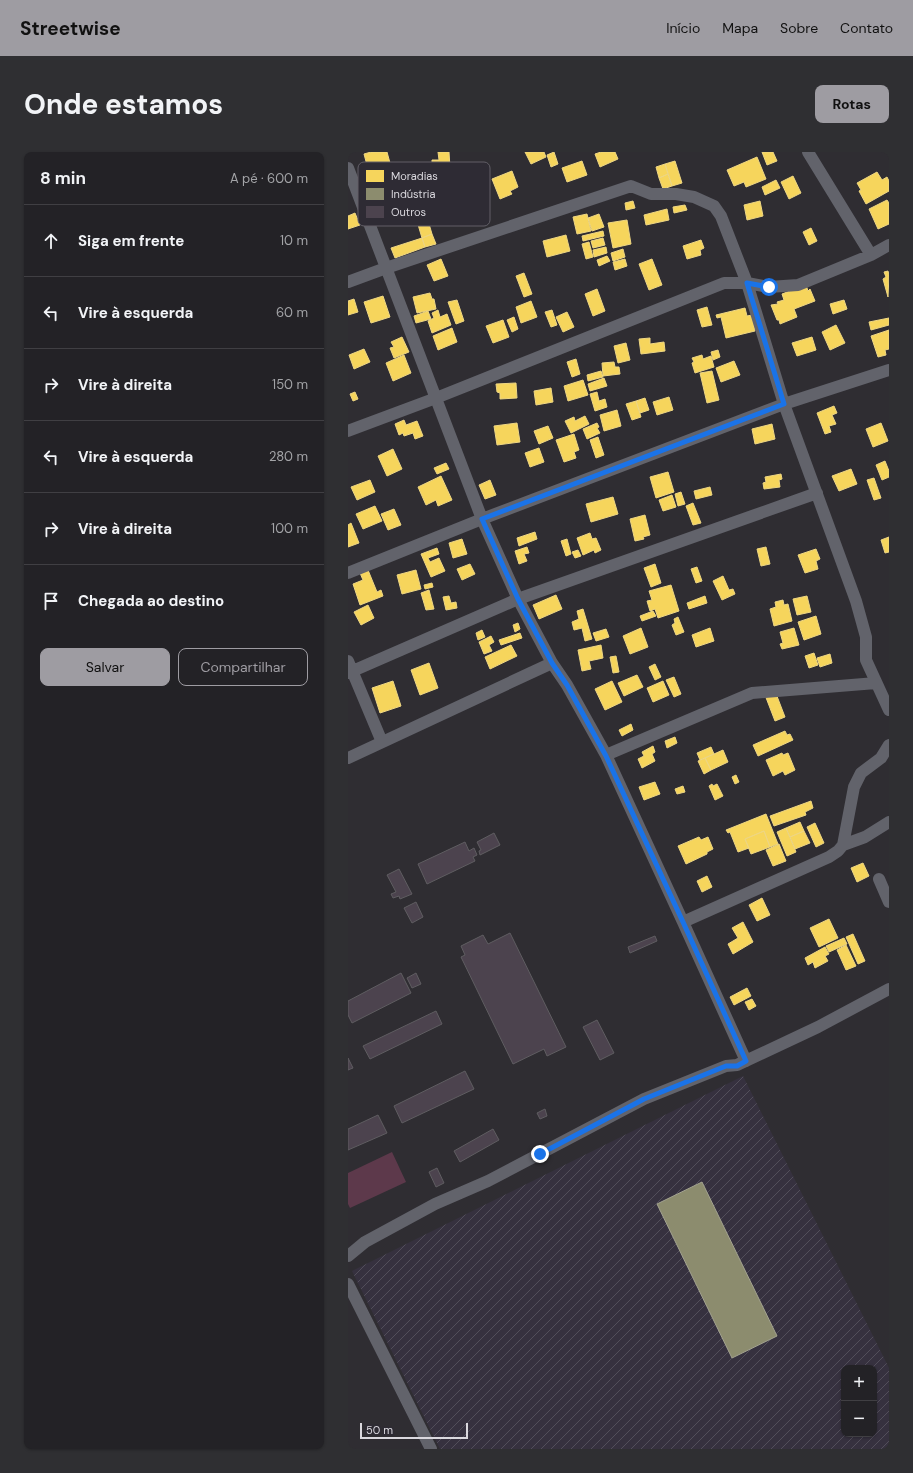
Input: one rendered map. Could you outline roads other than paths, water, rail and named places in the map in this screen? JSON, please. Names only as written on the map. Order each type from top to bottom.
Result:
[{"type":"street","points":[[808,152],[871,255]]},
{"type":"street","points":[[348,168],[358,194]]},
{"type":"street","points":[[348,282],[631,186],[651,194],[676,194],[694,197],[714,206],[721,216],[747,283],[784,404],[856,601],[866,637],[866,660],[889,710]]},
{"type":"street","points":[[370,226],[482,519],[518,599],[552,663],[567,685],[606,756],[746,1061]]},
{"type":"street","points":[[348,431],[436,398],[724,283],[747,283],[769,287],[798,284],[871,255],[889,245]]},
{"type":"street","points":[[348,573],[482,519],[784,404],[889,370]]},
{"type":"street","points":[[382,742],[349,668],[518,599],[817,493]]},
{"type":"street","points":[[348,758],[552,663]]},
{"type":"street","points":[[606,756],[752,693],[876,683]]},
{"type":"street","points":[[843,845],[854,787],[861,773],[881,758],[889,745]]},
{"type":"street","points":[[683,922],[829,857],[838,851],[843,845],[865,836],[889,822]]},
{"type":"street","points":[[879,879],[889,902]]},
{"type":"street","points":[[348,1256],[364,1242],[428,1208],[488,1181],[644,1099],[726,1066],[737,1066],[818,1027],[889,989]]},
{"type":"street","points":[[348,1284],[431,1449]]}]
